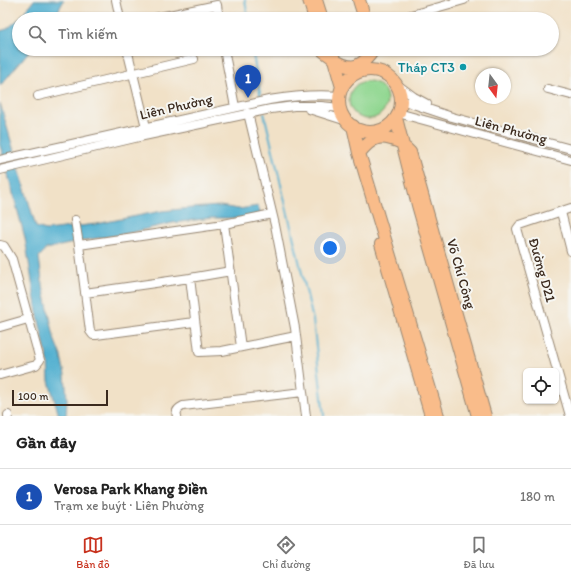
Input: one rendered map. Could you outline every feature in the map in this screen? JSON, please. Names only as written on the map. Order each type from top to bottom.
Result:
[{"type":"highway","points":[[316,0],[320,12]]},
{"type":"highway","points":[[359,0],[363,12]]},
{"type":"highway","points":[[332,56],[340,92],[438,416]]},
{"type":"highway","points":[[334,56],[342,65],[349,67],[356,66],[369,56]]},
{"type":"highway","points":[[376,56],[380,68]]},
{"type":"highway","points":[[340,92],[347,72],[369,65],[380,68],[395,82],[399,90],[401,100],[397,118],[389,125],[376,130],[361,130],[351,127]]},
{"type":"highway","name":"Võ Chí Công","points":[[397,118],[402,144],[420,212],[478,416]]},
{"type":"highway","points":[[359,153],[368,142],[377,138],[389,138],[402,144]]},
{"type":"main road","points":[[308,0],[312,12]]},
{"type":"main road","points":[[365,0],[368,12]]},
{"type":"main road","name":"Võ Chí Công","points":[[402,144],[410,152],[486,416]]},
{"type":"main road","points":[[359,153],[357,164],[430,416]]},
{"type":"street","points":[[116,0],[119,12]]},
{"type":"street","points":[[418,12],[444,3],[464,0]]},
{"type":"street","points":[[181,12],[217,4],[218,12]]},
{"type":"street","points":[[129,56],[146,127]]},
{"type":"street","points":[[225,56],[235,107]]},
{"type":"street","points":[[38,96],[194,59]]},
{"type":"street","points":[[395,82],[423,103],[446,112],[452,117]]},
{"type":"street","points":[[548,89],[571,95]]},
{"type":"street","name":"Liên Phường","points":[[0,160],[246,104],[292,96],[340,92]]},
{"type":"street","name":"Liên Phường","points":[[0,170],[248,113],[294,106],[321,106],[340,92]]},
{"type":"street","name":"Liên Phường","points":[[401,100],[452,117],[571,149]]},
{"type":"street","points":[[294,106],[312,110],[351,127]]},
{"type":"street","points":[[248,113],[272,214],[296,336],[306,416]]},
{"type":"street","name":"Liên Phường","points":[[397,118],[571,160]]},
{"type":"street","points":[[571,208],[561,212],[571,251]]},
{"type":"street","name":"Đường D21","points":[[561,212],[520,225],[517,229],[568,397],[570,416]]},
{"type":"street","points":[[79,244],[224,224],[272,214]]},
{"type":"street","points":[[76,223],[90,332],[92,335],[194,322]]},
{"type":"street","points":[[224,224],[241,347]]},
{"type":"street","points":[[0,245],[4,246],[12,259],[40,360],[36,365],[0,375]]},
{"type":"street","points":[[85,292],[231,271]]},
{"type":"street","points":[[190,278],[194,322],[199,352],[222,351],[296,336]]},
{"type":"street","points":[[0,327],[28,319]]},
{"type":"street","points":[[177,416],[177,411],[183,406],[303,392]]},
{"type":"green space","points":[[364,81],[372,81],[382,86],[386,93],[386,107],[382,114],[372,119],[364,119],[354,114],[352,111],[349,104],[349,96],[354,86],[357,84]]},
{"type":"water","points":[[34,0],[64,0],[58,12],[25,12]]},
{"type":"water","points":[[12,25],[12,56],[25,56],[0,86],[0,31],[7,29]]},
{"type":"water","points":[[0,103],[36,227],[46,230],[96,224],[162,211],[220,206],[239,209],[258,206],[261,214],[243,218],[211,218],[172,223],[125,234],[92,239],[46,249],[39,257],[42,281],[55,341],[61,356],[65,375],[67,399],[66,416],[59,416],[49,381],[48,361],[37,312],[25,238],[0,145]]},
{"type":"waterway","points":[[245,0],[247,12]]},
{"type":"waterway","points":[[253,56],[261,99]]},
{"type":"waterway","points":[[264,113],[313,320],[324,416]]},
{"type":"place","name":"Tháp CT3","points":[[463,67]]},
{"type":"place","name":"Verosa Park Khang Điền","points":[[248,98]]}]
